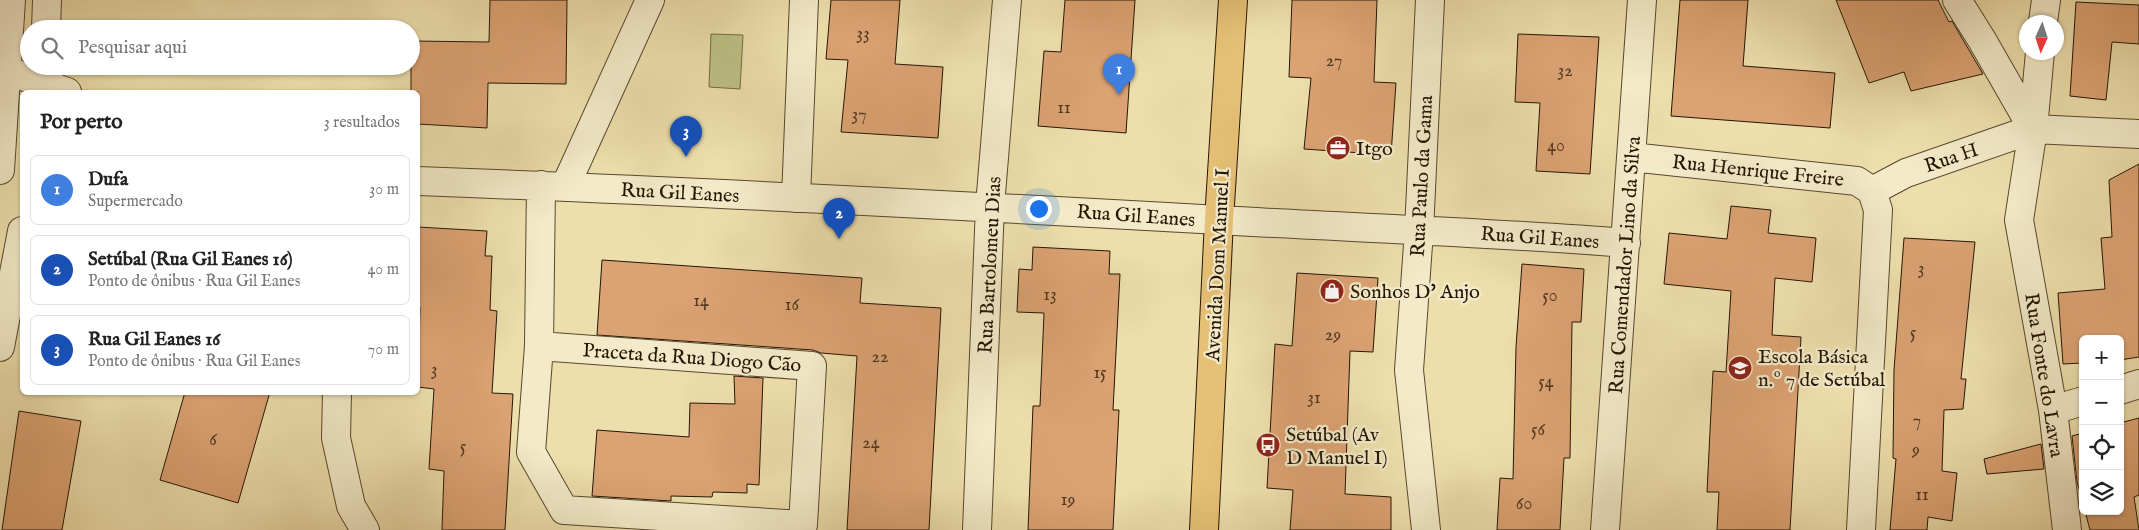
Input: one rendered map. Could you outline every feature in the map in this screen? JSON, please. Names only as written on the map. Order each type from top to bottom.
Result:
[{"type":"main road","name":"Avenida Dom Manuel I","points":[[1204,530],[1219,220],[1233,0]]},
{"type":"street","points":[[0,170],[3,69],[11,0]]},
{"type":"street","points":[[46,20],[47,0]]},
{"type":"street","points":[[553,186],[650,0]]},
{"type":"street","points":[[796,198],[804,0]]},
{"type":"street","name":"Rua Bartolomeu Dias","points":[[977,530],[990,206],[1007,0]]},
{"type":"street","name":"Rua Paulo da Gama","points":[[1426,530],[1409,370],[1419,231],[1430,0]]},
{"type":"street","name":"Rua Comendador Lino da Silva","points":[[1606,530],[1642,0]]},
{"type":"street","points":[[1957,0],[2033,129]]},
{"type":"street","points":[[2044,15],[2046,0]]},
{"type":"street","points":[[2033,129],[2039,60]]},
{"type":"street","points":[[3,69],[20,74]]},
{"type":"street","points":[[24,75],[41,80],[63,90]]},
{"type":"street","name":"Rua H","points":[[1872,191],[1906,173],[2033,129],[2139,134]]},
{"type":"street","name":"Rua Fonte do Lavra","points":[[2033,129],[2019,220],[2053,410],[2067,530]]},
{"type":"street","name":"Rua Henrique Freire","points":[[1631,156],[1858,181],[1872,191],[1878,210],[1861,530]]},
{"type":"street","name":"Rua Gil Eanes","points":[[420,181],[990,206],[1419,231],[1500,233],[1626,243]]},
{"type":"street","name":"Praceta da Rua Diogo Cão","points":[[539,346],[812,366],[803,525],[564,510],[532,452],[539,346],[553,186]]},
{"type":"street","points":[[0,347],[20,242]]},
{"type":"street","points":[[2124,389],[2139,384]]},
{"type":"street","points":[[336,395],[336,438],[351,506],[365,530]]},
{"type":"street","points":[[2053,410],[2079,402]]},
{"type":"green space","points":[[711,34],[743,35],[740,89],[709,87]]},
{"type":"building","points":[[490,0],[567,0],[566,84],[488,83],[487,128],[420,124],[420,90],[411,90],[411,75],[420,75],[420,41],[489,42]]},
{"type":"building","points":[[831,0],[900,0],[895,64],[943,67],[938,138],[841,132],[848,60],[826,59]]},
{"type":"building","points":[[1065,0],[1135,0],[1126,133],[1038,126],[1044,51],[1061,52]]},
{"type":"building","points":[[1292,0],[1377,0],[1374,82],[1396,83],[1391,155],[1304,149],[1311,78],[1289,77]]},
{"type":"building","points":[[1680,0],[1748,0],[1743,66],[1835,73],[1830,128],[1671,116]]},
{"type":"building","points":[[1836,0],[1938,0],[1949,22],[1952,21],[1983,74],[1911,91],[1904,72],[1869,83]]},
{"type":"building","points":[[2076,2],[2139,5],[2139,44],[2112,42],[2106,100],[2070,96]]},
{"type":"building","points":[[1518,34],[1599,37],[1590,174],[1536,171],[1540,103],[1515,102]]},
{"type":"building","points":[[2139,164],[2139,357],[2124,359],[2124,335],[2079,335],[2079,363],[2063,364],[2058,293],[2105,289],[2101,238],[2112,237],[2109,180]]},
{"type":"building","points":[[1731,206],[1771,210],[1768,233],[1816,238],[1812,282],[1775,278],[1772,335],[1801,337],[1790,530],[1717,530],[1719,492],[1707,492],[1713,371],[1726,372],[1731,291],[1664,284],[1669,233],[1727,239]]},
{"type":"building","points":[[420,227],[487,231],[485,256],[492,256],[490,310],[497,311],[492,393],[513,394],[505,530],[442,530],[444,471],[429,469],[434,389],[420,387]]},
{"type":"building","points":[[1904,238],[1975,242],[1961,379],[1966,379],[1963,409],[1944,410],[1942,471],[1957,473],[1952,521],[1928,517],[1927,530],[1890,530],[1896,459],[1893,458],[1894,370]]},
{"type":"building","points":[[1033,247],[1110,251],[1109,274],[1120,274],[1113,410],[1119,410],[1113,530],[1028,530],[1033,406],[1040,406],[1044,313],[1017,312],[1019,269],[1032,270]]},
{"type":"building","points":[[602,260],[862,278],[860,303],[941,308],[929,530],[847,530],[857,356],[821,353],[813,350],[597,335]]},
{"type":"building","points":[[1522,264],[1584,269],[1581,322],[1572,322],[1570,458],[1564,458],[1560,530],[1497,530],[1500,478],[1513,479],[1516,347]]},
{"type":"building","points":[[1297,273],[1378,278],[1373,352],[1350,351],[1345,494],[1391,497],[1391,530],[1290,530],[1293,490],[1267,488],[1275,344],[1292,346]]},
{"type":"building","points":[[734,376],[763,378],[759,485],[747,484],[747,493],[713,492],[712,497],[671,496],[671,501],[592,496],[597,430],[689,437],[690,403],[735,404]]},
{"type":"building","points":[[184,395],[269,395],[238,503],[160,480]]},
{"type":"building","points":[[19,411],[81,421],[62,530],[2,530]]},
{"type":"building","points":[[2139,418],[2139,495],[2134,497],[2139,530],[2090,530],[2086,515],[2124,515],[2124,422]]},
{"type":"building","points":[[2079,434],[2079,489],[2077,482],[2072,436]]},
{"type":"building","points":[[2041,444],[2044,469],[1987,474],[1984,459]]},
{"type":"place","name":"Dufa","points":[[1119,95]]},
{"type":"place","name":"Itgo","points":[[1338,148]]},
{"type":"place","name":"Rua Gil Eanes 16","points":[[686,157]]},
{"type":"place","name":"Setúbal (Rua Gil Eanes 16)","points":[[839,239]]},
{"type":"place","name":"Sonhos D' Anjo","points":[[1332,291]]},
{"type":"place","name":"Escola Básica n.º 7 de Setúbal","points":[[1740,368]]},
{"type":"place","name":"Setúbal (Av D Manuel I)","points":[[1268,445]]}]
